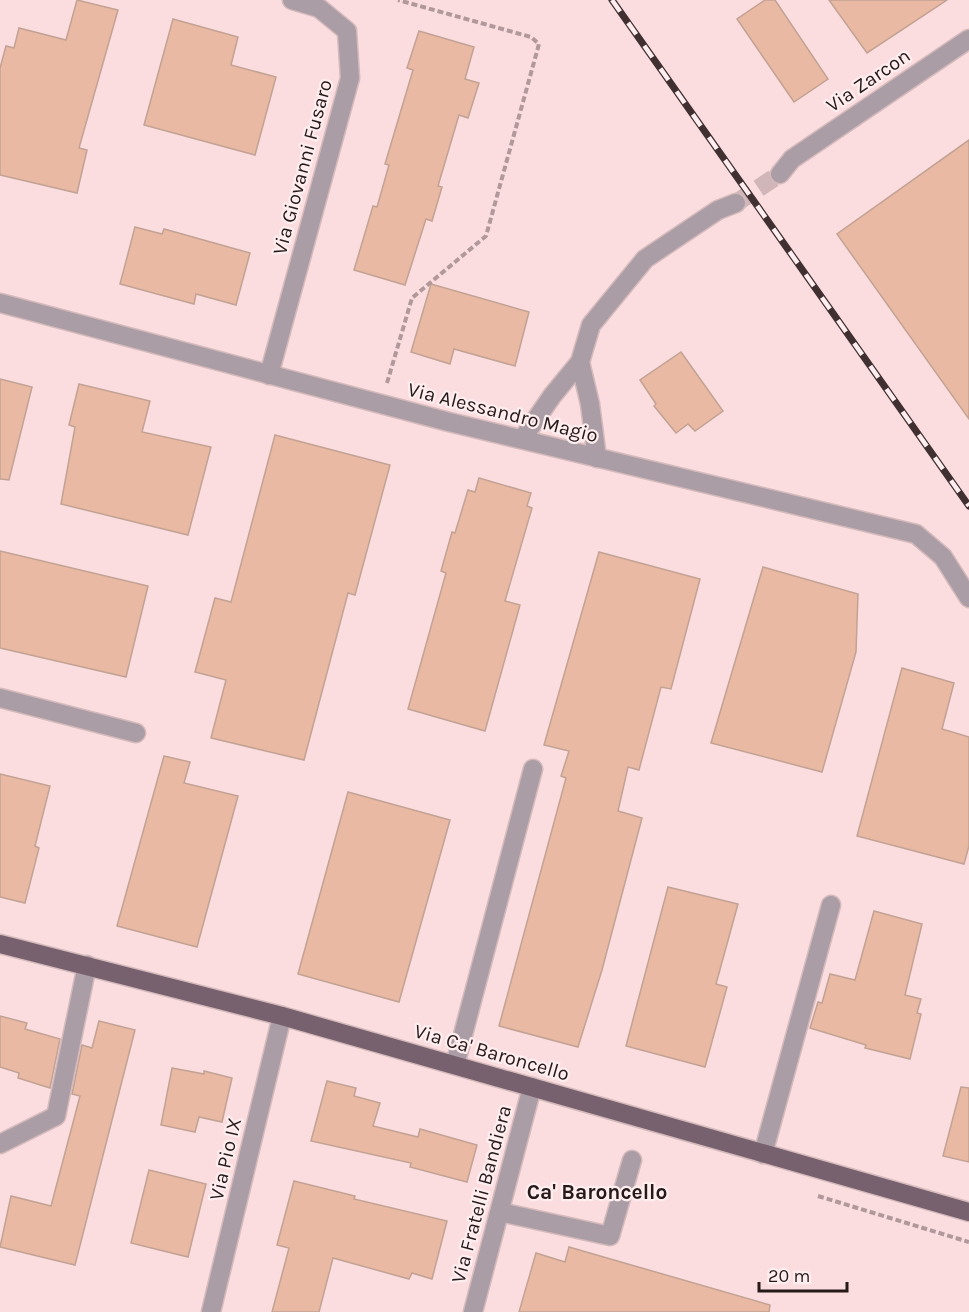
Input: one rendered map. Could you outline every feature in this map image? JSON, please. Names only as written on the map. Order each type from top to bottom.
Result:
[{"type":"main road","name":"Via Ca' Baroncello","points":[[0,944],[282,1016],[969,1212]]},
{"type":"street","name":"Via Giovanni Fusaro","points":[[269,375],[350,78],[347,31],[320,8],[292,0]]},
{"type":"street","name":"Via Zarcon","points":[[777,169],[969,39]]},
{"type":"street","points":[[523,438],[552,396],[580,362],[591,325],[645,259],[733,198]]},
{"type":"street","name":"Via Alessandro Magio","points":[[0,303],[381,404],[915,534],[943,557],[969,598]]},
{"type":"street","points":[[580,362],[590,404],[597,458]]},
{"type":"street","points":[[0,698],[136,733]]},
{"type":"street","points":[[455,1065],[532,769]]},
{"type":"street","points":[[763,1154],[831,905]]},
{"type":"street","points":[[0,1144],[56,1116],[87,965]]},
{"type":"street","name":"Via Pio IX","points":[[211,1312],[282,1016]]},
{"type":"street","name":"Via Fratelli Bandiera","points":[[473,1312],[532,1087]]},
{"type":"street","points":[[500,1212],[610,1236],[632,1160]]},
{"type":"path","points":[[381,404],[412,298],[486,236],[539,44],[531,37],[398,0]]},
{"type":"building","points":[[77,0],[118,10],[79,148],[87,150],[77,193],[0,175],[0,68],[6,46],[14,48],[19,28],[66,40]]},
{"type":"building","points":[[765,0],[775,0],[828,79],[794,102],[737,19]]},
{"type":"building","points":[[829,0],[947,0],[867,53]]},
{"type":"building","points":[[173,19],[238,37],[231,65],[276,77],[255,155],[144,125]]},
{"type":"building","points":[[419,31],[474,47],[465,79],[479,83],[468,118],[459,115],[438,186],[442,187],[432,221],[426,219],[405,285],[354,270],[373,206],[377,207],[389,165],[385,164],[413,70],[407,68]]},
{"type":"building","points":[[969,140],[969,419],[837,234]]},
{"type":"building","points":[[135,227],[162,234],[164,229],[250,253],[236,305],[196,294],[194,304],[120,284]]},
{"type":"building","points":[[431,284],[529,312],[515,366],[454,349],[450,364],[411,352]]},
{"type":"building","points":[[681,352],[723,411],[695,431],[688,424],[676,433],[654,406],[656,404],[640,380]]},
{"type":"building","points":[[0,379],[32,387],[9,480],[0,479]]},
{"type":"building","points":[[79,384],[150,401],[142,432],[211,447],[188,535],[61,504],[75,427],[69,425]]},
{"type":"building","points":[[275,435],[390,465],[355,595],[348,593],[304,760],[211,738],[226,680],[195,672],[215,598],[231,602]]},
{"type":"building","points":[[479,478],[531,493],[527,506],[532,508],[505,601],[520,605],[485,731],[408,709],[446,573],[441,571],[452,532],[455,533],[468,490],[475,492]]},
{"type":"building","points":[[0,551],[148,586],[126,677],[0,648]]},
{"type":"building","points":[[599,552],[700,579],[671,689],[661,687],[639,770],[628,767],[618,811],[642,818],[602,970],[578,1047],[499,1026],[566,778],[561,776],[569,751],[544,745]]},
{"type":"building","points":[[763,567],[858,594],[856,652],[822,772],[711,743]]},
{"type":"building","points":[[902,668],[954,683],[942,729],[969,737],[969,846],[964,864],[857,836]]},
{"type":"building","points":[[164,756],[190,762],[184,783],[238,796],[197,947],[117,926]]},
{"type":"building","points":[[0,774],[50,786],[35,846],[39,848],[25,903],[0,897]]},
{"type":"building","points":[[348,792],[450,820],[399,1002],[298,974]]},
{"type":"building","points":[[668,887],[738,904],[716,984],[727,987],[705,1067],[626,1046]]},
{"type":"building","points":[[874,911],[922,924],[905,995],[921,999],[917,1013],[921,1014],[910,1059],[865,1048],[866,1045],[810,1028],[818,1002],[822,1003],[830,974],[855,980]]},
{"type":"building","points":[[0,1016],[27,1023],[25,1029],[60,1039],[50,1088],[18,1078],[19,1073],[0,1067]]},
{"type":"building","points":[[99,1021],[135,1030],[75,1265],[0,1247],[11,1196],[51,1206],[80,1096],[72,1094],[82,1045],[92,1048]]},
{"type":"building","points":[[172,1068],[204,1074],[204,1071],[232,1078],[222,1122],[199,1117],[195,1132],[161,1125]]},
{"type":"building","points":[[327,1081],[356,1088],[354,1096],[380,1103],[373,1126],[418,1137],[420,1129],[477,1145],[467,1182],[410,1167],[411,1163],[311,1141]]},
{"type":"building","points":[[961,1087],[969,1088],[969,1162],[943,1156]]},
{"type":"building","points":[[149,1170],[206,1184],[188,1257],[131,1243]]},
{"type":"building","points":[[294,1181],[355,1196],[354,1199],[447,1221],[432,1279],[412,1273],[409,1279],[333,1258],[319,1312],[272,1312],[289,1248],[277,1245]]},
{"type":"building","points":[[569,1247],[770,1305],[769,1312],[519,1312],[536,1253],[565,1262]]},
{"type":"tunnel","points":[[736,203],[780,174]]},
{"type":"railway","points":[[612,0],[969,506]]},
{"type":"district","name":"Ca' Baroncello","points":[[597,1192]]}]
